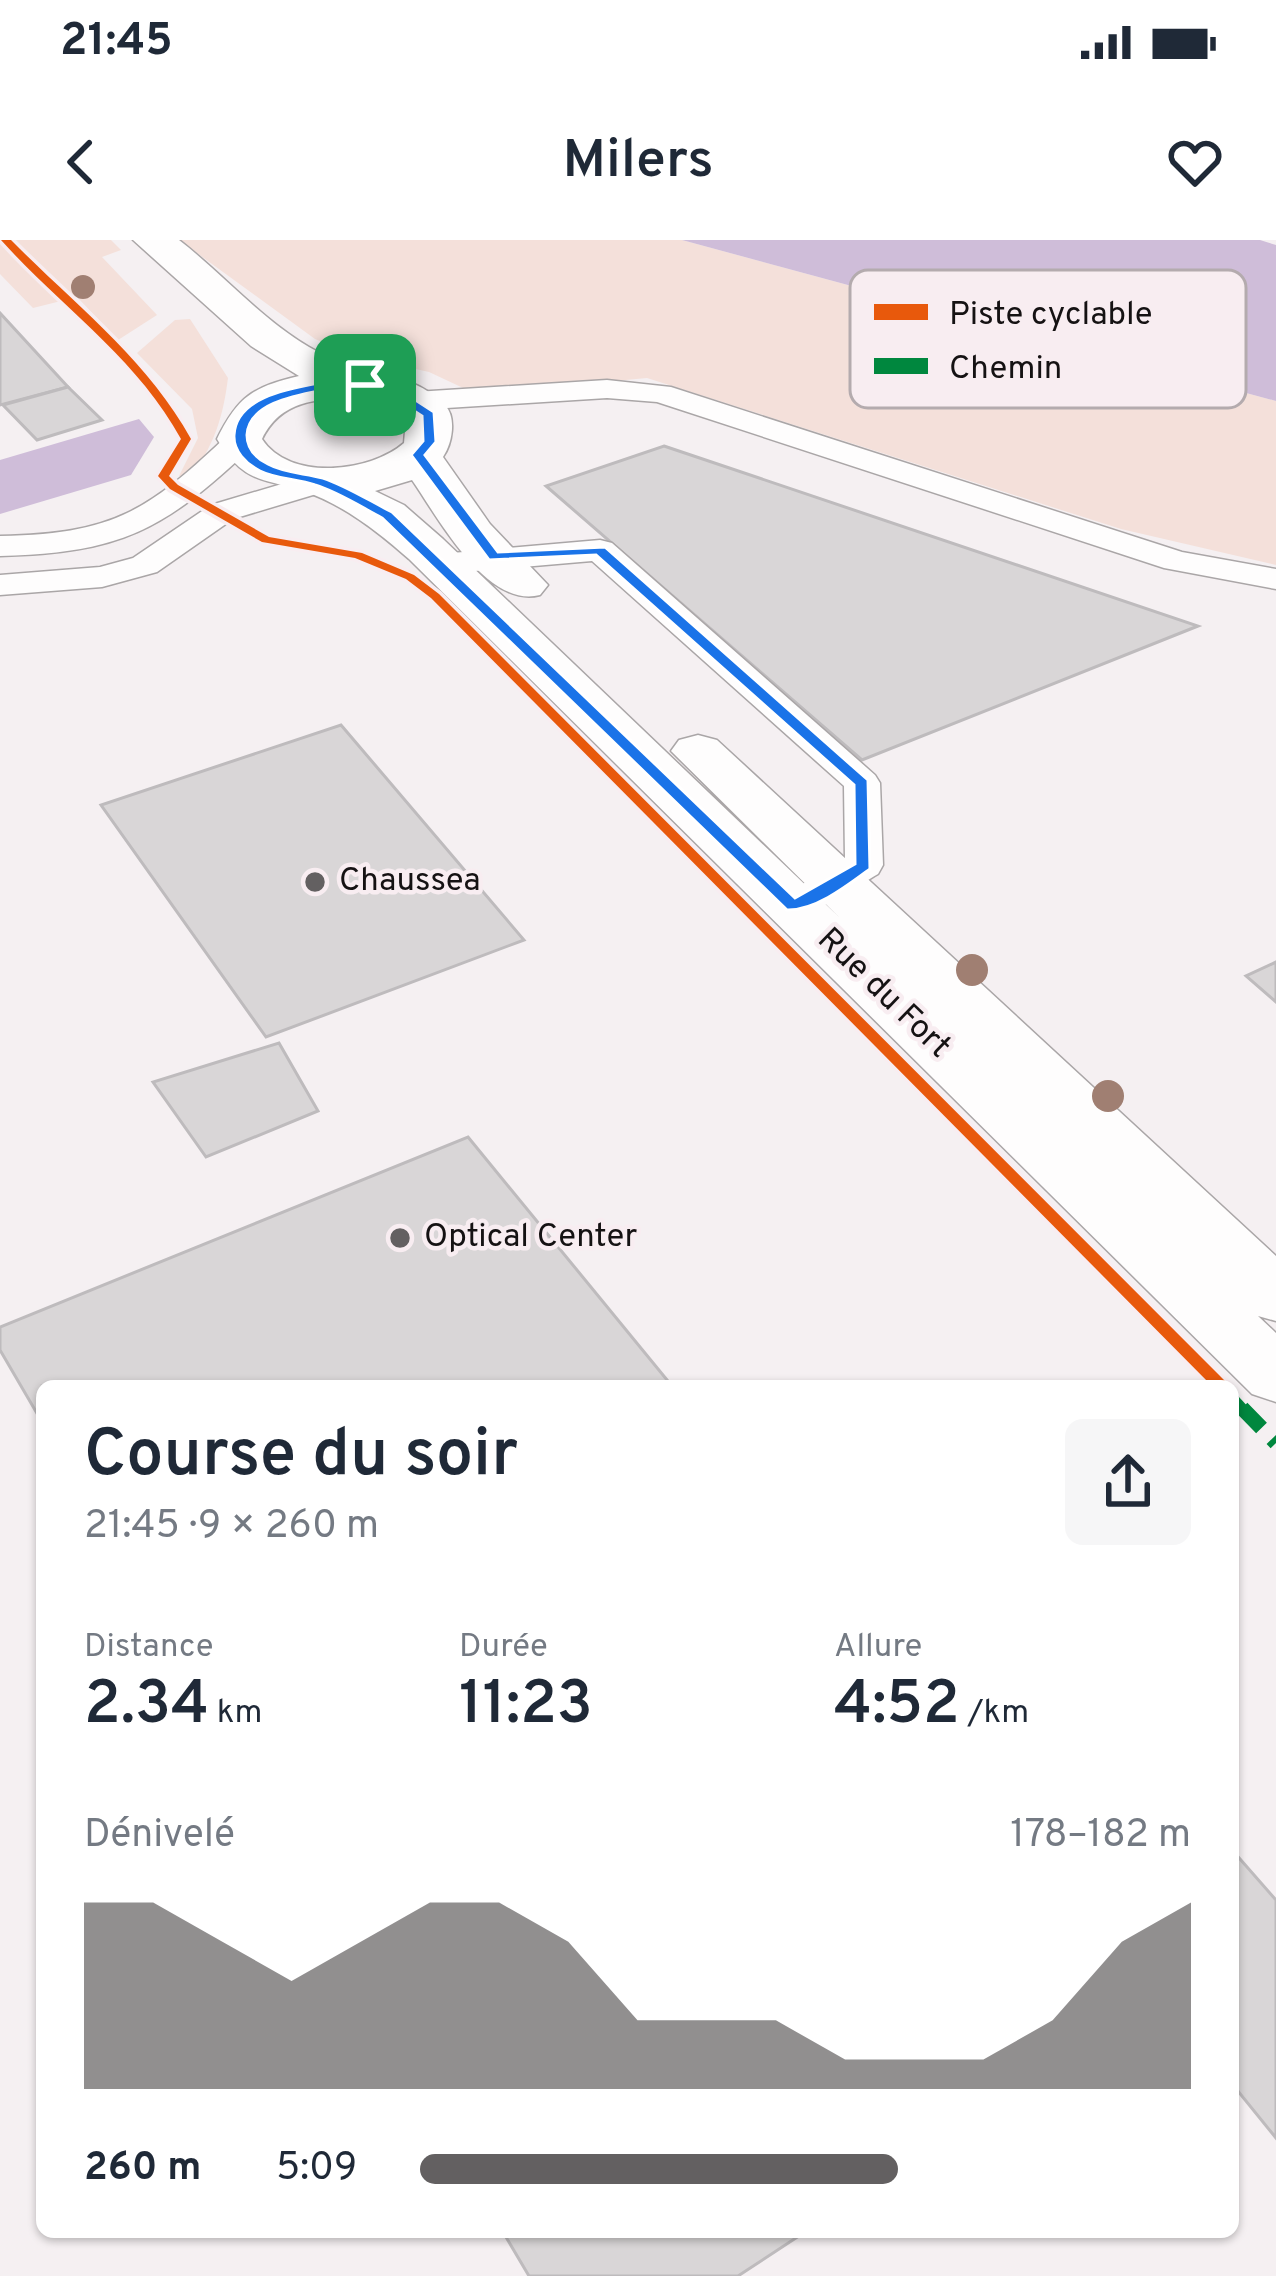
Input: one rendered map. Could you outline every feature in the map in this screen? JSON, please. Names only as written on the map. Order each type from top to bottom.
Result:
[{"type":"main road","name":"Rue du Fort","points":[[125,240],[229,352],[248,425],[248,457],[266,470],[322,482],[467,560],[816,895],[1276,1375]]},
{"type":"main road","points":[[153,240],[286,352],[365,385],[421,433]]},
{"type":"main road","points":[[248,425],[304,388],[365,385]]},
{"type":"main road","name":"Rue du Fort","points":[[322,482],[377,476],[421,433],[467,560]]},
{"type":"main road","name":"Rue du Fort","points":[[816,895],[1276,1296]]},
{"type":"lane","points":[[421,433],[485,412],[579,392],[607,388],[660,393],[1175,561],[1276,579]]},
{"type":"lane","points":[[421,433],[579,392]]},
{"type":"lane","points":[[0,546],[49,547],[125,532],[186,493],[248,425]]},
{"type":"lane","points":[[0,585],[102,578],[145,565],[222,512],[322,482]]},
{"type":"lane","points":[[467,560],[600,550],[862,783],[864,866],[816,895]]},
{"type":"shaded area","points":[[0,240],[111,240],[121,250],[102,257],[157,315],[118,340],[77,297],[33,308],[0,274]]},
{"type":"shaded area","points":[[179,240],[682,240],[850,286],[850,408],[1246,408],[1246,393],[1276,401],[1276,565],[1121,529],[647,378],[476,394],[429,372],[352,355],[315,339]]},
{"type":"shaded area","points":[[682,240],[1260,240],[1276,245],[1276,401],[1246,393],[1246,270],[850,270],[850,286]]},
{"type":"shaded area","points":[[190,319],[228,378],[216,431],[189,479],[179,476],[198,438],[192,409],[137,353],[175,320]]},
{"type":"shaded area","points":[[139,419],[154,437],[131,475],[0,514],[0,460]]},
{"type":"building","points":[[0,313],[68,387],[0,405]]},
{"type":"building","points":[[68,387],[102,420],[37,440],[3,405]]},
{"type":"building","points":[[664,446],[1198,626],[862,760],[546,486]]},
{"type":"building","name":"Chaussea","points":[[341,725],[524,940],[266,1037],[101,805]]},
{"type":"building","points":[[1276,962],[1276,1002],[1246,976]]},
{"type":"building","points":[[279,1043],[318,1111],[206,1157],[153,1082]]},
{"type":"building","points":[[468,1137],[667,1380],[36,1380],[36,1412],[0,1350],[0,1327]]},
{"type":"building","points":[[1239,1858],[1276,1900],[1276,2138],[1239,2092]]},
{"type":"building","points":[[507,2238],[796,2238],[738,2276],[529,2276]]},
{"type":"marked path","points":[[1239,1404],[1276,1443]]},
{"type":"cycle path","points":[[6,240],[129,360],[172,412],[186,439],[163,476],[174,487],[266,540],[358,555],[410,577],[435,596],[1216,1380]]},
{"type":"place","name":"Chaussea","points":[[315,882]]},
{"type":"place","name":"Optical Center","points":[[400,1238]]},
{"type":"route","points":[[365,385],[415,401],[429,415],[430,442],[418,455],[494,557],[600,550],[862,783],[864,866],[793,906],[387,515],[322,482],[266,470],[248,457],[240,441],[242,425],[276,397],[304,388],[365,385]]}]
